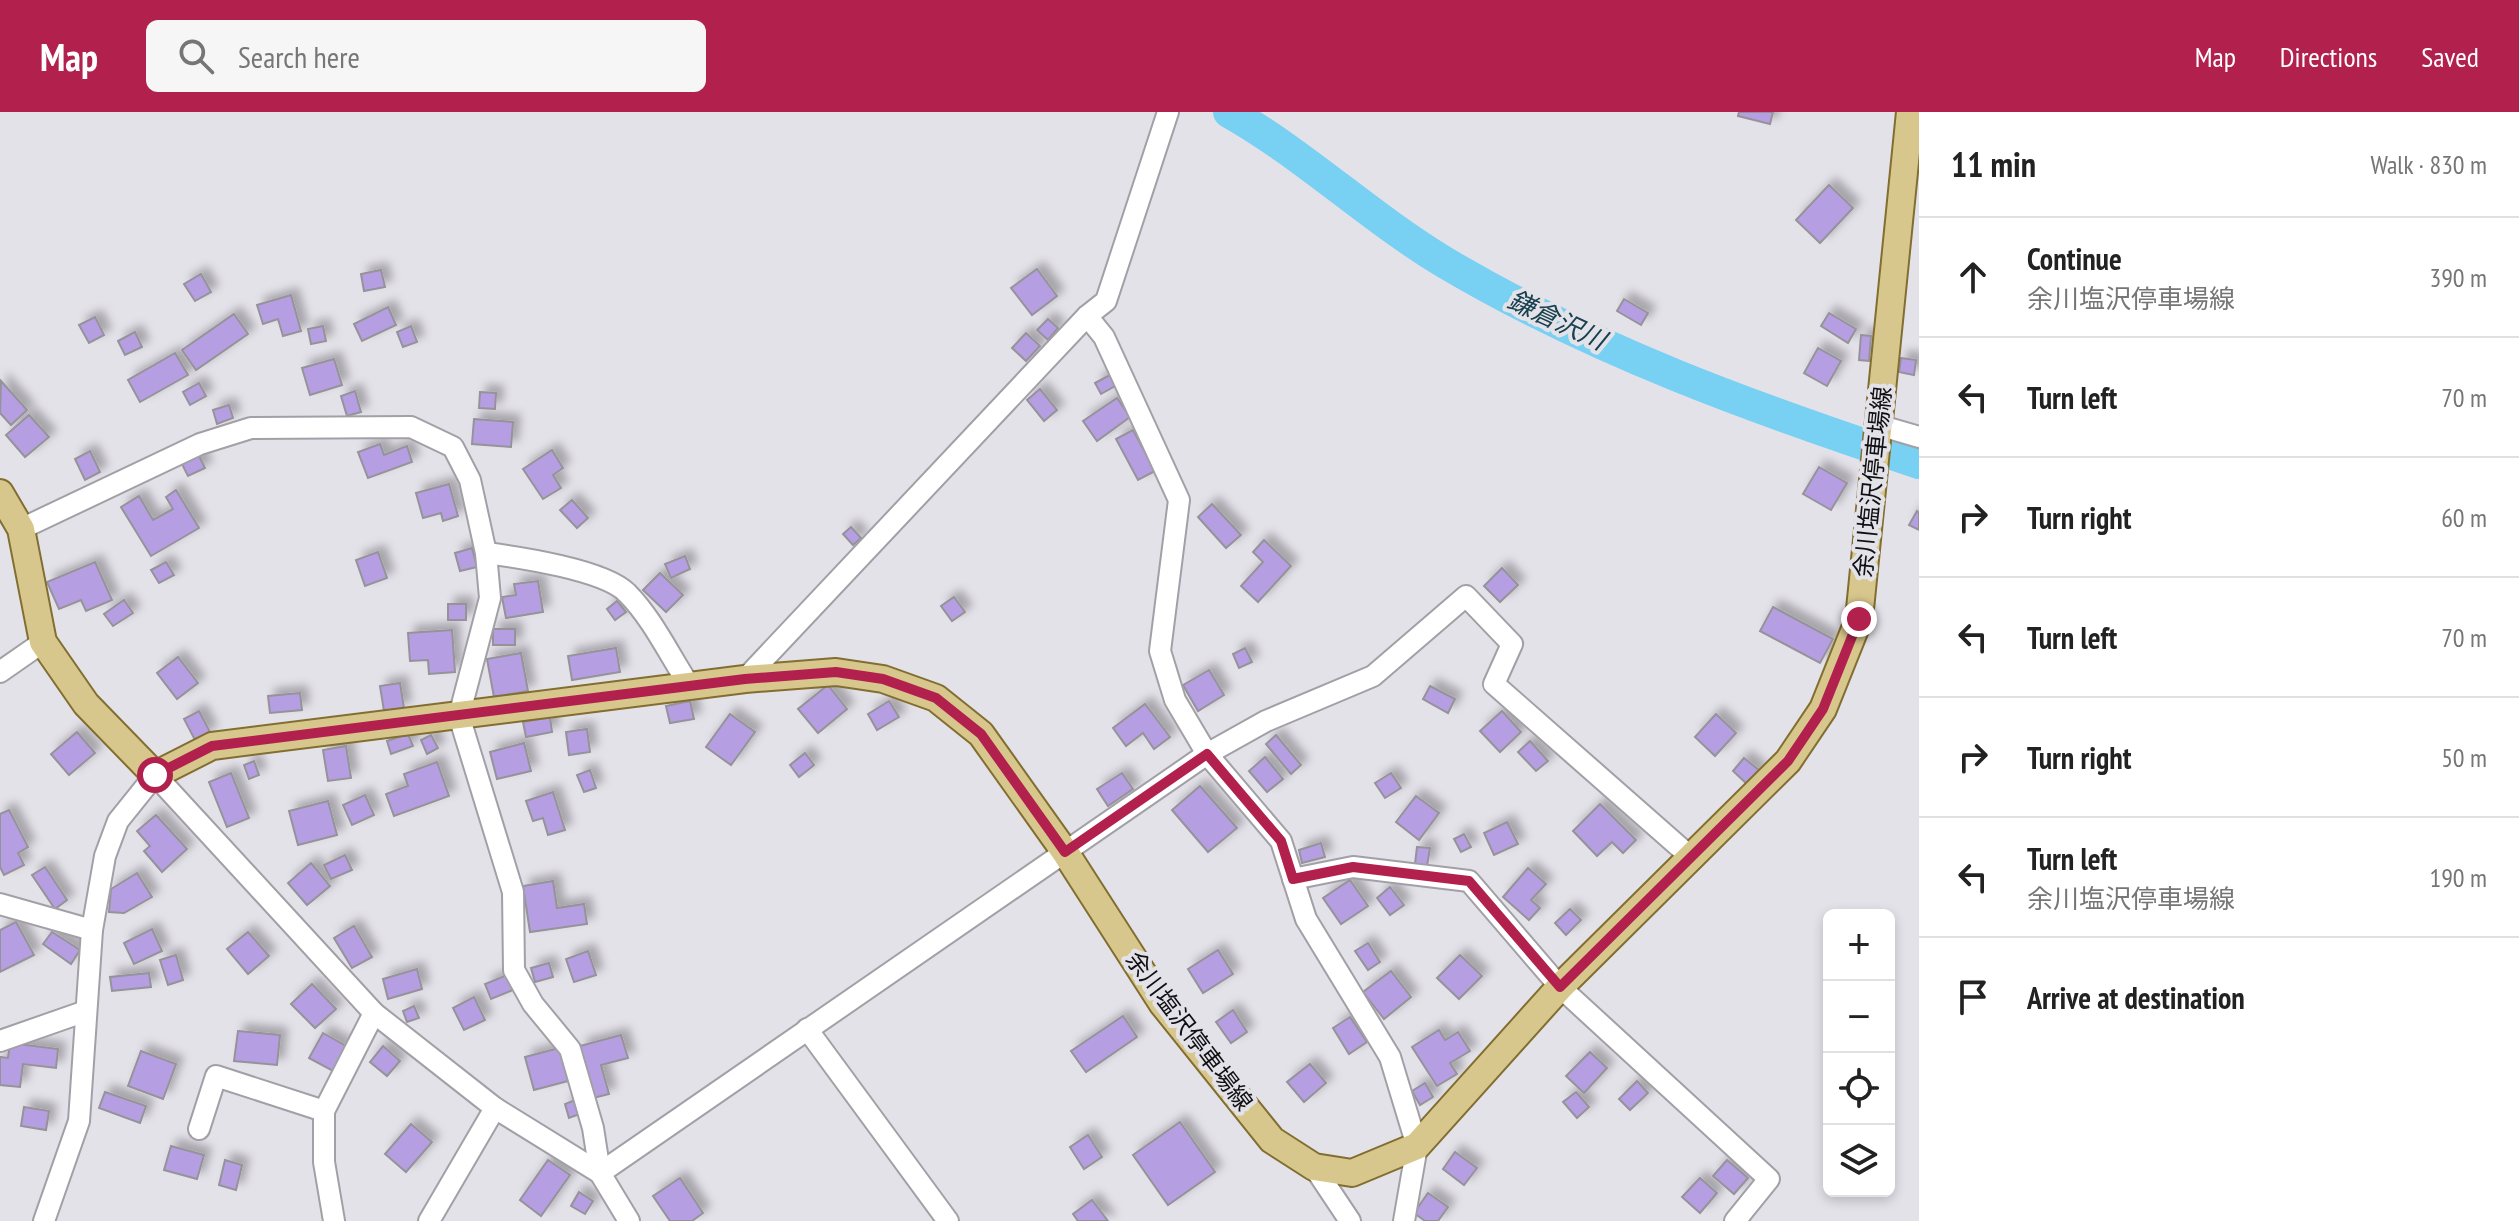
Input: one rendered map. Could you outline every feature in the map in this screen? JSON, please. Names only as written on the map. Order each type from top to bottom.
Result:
[{"type":"main road","name":"余川塩沢停車場線","points":[[155,775],[212,746],[745,679],[836,672],[883,679],[936,698],[981,734],[1065,852],[1162,1003],[1272,1140],[1314,1167],[1352,1173],[1417,1146],[1560,987],[1693,859],[1788,761],[1823,709],[1859,619],[1910,112]]},
{"type":"main road","points":[[0,493],[21,529],[43,642],[86,704],[155,775]]},
{"type":"street","points":[[745,679],[1087,316],[1106,301],[1167,114]]},
{"type":"street","points":[[1087,316],[1104,337],[1179,500],[1160,651],[1175,700],[1207,754],[1281,841],[1306,919],[1390,1057],[1417,1146],[1404,1221]]},
{"type":"street","points":[[1878,425],[1918,433]]},
{"type":"street","points":[[21,529],[200,444],[251,428],[411,427],[453,447],[470,480],[486,553],[490,598],[459,716],[513,892],[514,970],[533,1004],[570,1049],[593,1128],[600,1173],[629,1221]]},
{"type":"street","points":[[486,553],[534,559],[605,580],[626,591],[689,685]]},
{"type":"street","points":[[600,1173],[1207,754],[1266,721],[1373,676],[1466,596],[1512,644],[1494,684],[1693,859]]},
{"type":"street","points":[[0,672],[43,642]]},
{"type":"street","points":[[44,1221],[79,1121],[92,930],[105,856],[118,821],[155,775],[374,1013],[495,1108],[600,1173]]},
{"type":"street","points":[[1293,879],[1353,867],[1469,881],[1560,987],[1769,1179],[1735,1221]]},
{"type":"street","points":[[0,904],[92,930]]},
{"type":"street","points":[[0,1041],[86,1011]]},
{"type":"street","points":[[334,1221],[324,1162],[324,1111],[374,1013]]},
{"type":"street","points":[[807,1029],[948,1221]]},
{"type":"street","points":[[199,1129],[216,1076],[324,1111]]},
{"type":"street","points":[[429,1221],[495,1108]]},
{"type":"street","points":[[1314,1167],[1350,1221]]},
{"type":"building","points":[[1739,112],[1773,112],[1770,124],[1738,116]]},
{"type":"building","points":[[1829,185],[1853,208],[1820,243],[1796,220]]},
{"type":"building","points":[[1037,269],[1057,296],[1032,315],[1011,288]]},
{"type":"building","points":[[381,270],[385,287],[364,291],[361,274]]},
{"type":"building","points":[[201,274],[211,292],[195,301],[184,284]]},
{"type":"building","points":[[291,295],[301,331],[283,336],[278,319],[263,324],[257,305]]},
{"type":"building","points":[[1624,299],[1648,313],[1641,325],[1617,311]]},
{"type":"building","points":[[388,307],[396,325],[362,341],[354,324]]},
{"type":"building","points":[[1829,313],[1856,329],[1848,343],[1821,326]]},
{"type":"building","points":[[234,314],[248,334],[196,370],[182,350]]},
{"type":"building","points":[[95,317],[104,335],[89,343],[79,325]]},
{"type":"building","points":[[1048,319],[1058,328],[1048,340],[1037,330]]},
{"type":"building","points":[[323,326],[326,341],[311,344],[308,329]]},
{"type":"building","points":[[411,326],[417,342],[403,347],[397,332]]},
{"type":"building","points":[[135,332],[142,347],[125,355],[118,341]]},
{"type":"building","points":[[1026,333],[1040,346],[1026,361],[1012,348]]},
{"type":"building","points":[[1861,335],[1871,336],[1869,361],[1859,360]]},
{"type":"building","points":[[1818,348],[1841,361],[1827,386],[1804,373]]},
{"type":"building","points":[[175,353],[188,375],[140,402],[128,380]]},
{"type":"building","points":[[1901,358],[1916,360],[1914,375],[1899,372]]},
{"type":"building","points":[[334,359],[342,385],[310,395],[302,368]]},
{"type":"building","points":[[1110,375],[1115,386],[1101,394],[1095,383]]},
{"type":"building","points":[[1,381],[27,410],[11,425],[0,413]]},
{"type":"building","points":[[199,383],[206,396],[190,405],[183,392]]},
{"type":"building","points":[[1040,389],[1057,410],[1044,421],[1027,400]]},
{"type":"building","points":[[355,391],[361,412],[347,416],[341,396]]},
{"type":"building","points":[[480,392],[496,393],[495,409],[479,408]]},
{"type":"building","points":[[1117,398],[1130,417],[1097,441],[1083,421]]},
{"type":"building","points":[[229,405],[233,418],[217,424],[213,410]]},
{"type":"building","points":[[29,415],[49,437],[25,457],[6,435]]},
{"type":"building","points":[[474,419],[513,422],[511,447],[472,444]]},
{"type":"building","points":[[1133,430],[1155,471],[1138,480],[1116,439]]},
{"type":"building","points":[[380,444],[384,455],[407,446],[412,462],[368,478],[358,452]]},
{"type":"building","points":[[552,450],[563,468],[553,475],[561,488],[543,499],[523,469]]},
{"type":"building","points":[[90,451],[100,472],[85,480],[75,459]]},
{"type":"building","points":[[198,454],[205,468],[188,476],[181,462]]},
{"type":"building","points":[[1819,467],[1847,483],[1831,510],[1803,494]]},
{"type":"building","points":[[449,484],[458,516],[443,521],[441,513],[423,518],[416,493]]},
{"type":"building","points":[[176,490],[199,528],[151,556],[121,507],[139,496],[153,520],[173,509],[166,497]]},
{"type":"building","points":[[572,500],[588,518],[577,528],[560,510]]},
{"type":"building","points":[[1212,504],[1241,535],[1226,548],[1198,517]]},
{"type":"building","points":[[1917,511],[1919,513],[1919,530],[1909,525]]},
{"type":"building","points":[[851,527],[861,538],[853,545],[843,534]]},
{"type":"building","points":[[1264,540],[1291,566],[1258,602],[1241,586],[1263,562],[1253,552]]},
{"type":"building","points":[[472,548],[477,567],[460,571],[455,553]]},
{"type":"building","points":[[378,552],[387,578],[365,586],[356,560]]},
{"type":"building","points":[[685,556],[690,569],[671,578],[665,564]]},
{"type":"building","points":[[95,562],[112,600],[86,611],[81,600],[59,609],[47,582]]},
{"type":"building","points":[[166,562],[174,575],[159,583],[151,570]]},
{"type":"building","points":[[1502,568],[1518,585],[1500,602],[1484,586]]},
{"type":"building","points":[[660,573],[683,595],[666,612],[643,590]]},
{"type":"building","points":[[538,581],[543,612],[506,618],[502,597],[516,595],[514,584]]},
{"type":"building","points":[[954,597],[965,612],[952,621],[941,606]]},
{"type":"building","points":[[124,600],[133,613],[113,626],[104,614]]},
{"type":"building","points":[[617,601],[626,612],[615,620],[607,609]]},
{"type":"building","points":[[448,604],[466,604],[466,620],[448,620]]},
{"type":"building","points":[[1773,607],[1833,639],[1820,663],[1760,631]]},
{"type":"building","points":[[493,629],[515,629],[515,645],[493,645]]},
{"type":"building","points":[[452,630],[455,672],[429,674],[428,660],[410,661],[408,633]]},
{"type":"building","points":[[616,648],[620,672],[572,680],[568,656]]},
{"type":"building","points":[[1245,648],[1252,662],[1239,668],[1233,654]]},
{"type":"building","points":[[521,653],[528,691],[494,697],[487,659]]},
{"type":"building","points":[[178,657],[198,683],[177,699],[157,673]]},
{"type":"building","points":[[1209,670],[1224,695],[1198,711],[1183,685]]},
{"type":"building","points":[[400,683],[404,708],[384,711],[380,686]]},
{"type":"building","points":[[828,685],[847,709],[818,733],[798,709]]},
{"type":"building","points":[[1430,686],[1455,699],[1448,713],[1423,699]]},
{"type":"building","points":[[300,693],[302,710],[270,713],[268,696]]},
{"type":"building","points":[[690,701],[694,719],[670,723],[666,706]]},
{"type":"building","points":[[889,701],[899,717],[877,730],[868,714]]},
{"type":"building","points":[[1145,704],[1170,737],[1154,749],[1143,733],[1126,746],[1113,728]]},
{"type":"building","points":[[199,711],[210,732],[195,740],[184,719]]},
{"type":"building","points":[[1502,711],[1521,732],[1500,752],[1480,731]]},
{"type":"building","points":[[730,714],[755,732],[731,765],[706,747]]},
{"type":"building","points":[[1716,714],[1736,733],[1715,756],[1695,737]]},
{"type":"building","points":[[550,717],[552,732],[526,737],[523,722]]},
{"type":"building","points":[[587,729],[590,752],[569,755],[566,732]]},
{"type":"building","points":[[77,732],[95,753],[69,775],[51,754]]},
{"type":"building","points":[[408,734],[413,746],[391,754],[387,741]]},
{"type":"building","points":[[431,735],[438,748],[427,754],[421,740]]},
{"type":"building","points":[[1276,735],[1301,765],[1291,774],[1266,744]]},
{"type":"building","points":[[1530,741],[1548,761],[1536,771],[1518,752]]},
{"type":"building","points":[[524,743],[531,771],[497,779],[490,752]]},
{"type":"building","points":[[346,746],[351,778],[328,781],[323,750]]},
{"type":"building","points":[[805,753],[814,765],[799,777],[790,765]]},
{"type":"building","points":[[1265,757],[1283,779],[1267,792],[1249,771]]},
{"type":"building","points":[[1744,758],[1760,771],[1748,785],[1733,771]]},
{"type":"building","points":[[254,761],[259,775],[249,779],[244,765]]},
{"type":"building","points":[[437,762],[449,796],[394,816],[386,794],[408,786],[404,774]]},
{"type":"building","points":[[590,770],[596,788],[584,792],[577,775]]},
{"type":"building","points":[[231,773],[249,818],[227,827],[209,782]]},
{"type":"building","points":[[1122,773],[1133,789],[1108,806],[1097,789]]},
{"type":"building","points":[[1391,773],[1401,788],[1385,798],[1375,783]]},
{"type":"building","points":[[1200,786],[1237,828],[1208,852],[1172,810]]},
{"type":"building","points":[[553,792],[565,830],[548,835],[543,818],[533,821],[526,801]]},
{"type":"building","points":[[365,795],[374,815],[352,825],[343,805]]},
{"type":"building","points":[[1416,796],[1439,813],[1419,840],[1396,822]]},
{"type":"building","points":[[328,801],[337,835],[298,845],[289,811]]},
{"type":"building","points":[[1600,804],[1636,840],[1623,853],[1612,842],[1597,856],[1573,831]]},
{"type":"building","points":[[9,810],[28,847],[18,853],[24,865],[4,875],[0,867],[0,814]]},
{"type":"building","points":[[156,815],[187,849],[162,872],[144,851],[150,846],[137,831]]},
{"type":"building","points":[[1507,822],[1518,844],[1494,855],[1484,833]]},
{"type":"building","points":[[1464,834],[1471,847],[1461,852],[1454,839]]},
{"type":"building","points":[[1321,843],[1325,857],[1302,863],[1299,850]]},
{"type":"building","points":[[1417,847],[1430,848],[1427,866],[1415,864]]},
{"type":"building","points":[[345,855],[352,870],[331,879],[324,865]]},
{"type":"building","points":[[311,863],[330,886],[307,905],[288,883]]},
{"type":"building","points":[[45,867],[67,900],[55,909],[32,875]]},
{"type":"building","points":[[1528,868],[1546,884],[1531,900],[1540,908],[1529,920],[1503,897]]},
{"type":"building","points":[[137,873],[152,897],[124,913],[109,912],[111,889]]},
{"type":"building","points":[[1350,880],[1368,906],[1341,924],[1323,898]]},
{"type":"building","points":[[553,881],[557,908],[584,904],[587,924],[530,932],[523,886]]},
{"type":"building","points":[[1390,887],[1404,905],[1390,915],[1377,898]]},
{"type":"building","points":[[1570,909],[1581,920],[1566,935],[1555,923]]},
{"type":"building","points":[[16,922],[34,955],[0,972],[0,930]]},
{"type":"building","points":[[354,926],[372,957],[352,968],[334,938]]},
{"type":"building","points":[[152,929],[162,951],[134,964],[124,943]]},
{"type":"building","points":[[52,932],[80,950],[71,964],[43,944]]},
{"type":"building","points":[[248,932],[269,956],[248,974],[227,949]]},
{"type":"building","points":[[1368,943],[1380,962],[1368,970],[1355,951]]},
{"type":"building","points":[[1218,950],[1233,974],[1203,993],[1188,969]]},
{"type":"building","points":[[588,951],[596,975],[574,982],[566,959]]},
{"type":"building","points":[[176,955],[183,980],[168,985],[160,960]]},
{"type":"building","points":[[1460,955],[1482,976],[1459,999],[1437,978]]},
{"type":"building","points":[[549,963],[553,977],[535,982],[531,968]]},
{"type":"building","points":[[417,969],[422,989],[388,999],[383,979]]},
{"type":"building","points":[[1391,971],[1411,997],[1384,1019],[1363,992]]},
{"type":"building","points":[[149,973],[151,987],[112,991],[110,977]]},
{"type":"building","points":[[507,975],[513,990],[491,999],[485,984]]},
{"type":"building","points":[[312,984],[336,1009],[315,1028],[291,1004]]},
{"type":"building","points":[[474,997],[485,1020],[464,1030],[453,1008]]},
{"type":"building","points":[[414,1006],[419,1018],[407,1022],[403,1011]]},
{"type":"building","points":[[1233,1010],[1247,1032],[1231,1043],[1216,1022]]},
{"type":"building","points":[[1123,1016],[1137,1037],[1086,1072],[1071,1051]]},
{"type":"building","points":[[1350,1017],[1367,1042],[1349,1054],[1333,1028]]},
{"type":"building","points":[[1439,1030],[1445,1040],[1458,1032],[1470,1051],[1450,1063],[1457,1074],[1437,1086],[1412,1047]]},
{"type":"building","points":[[238,1031],[280,1035],[277,1065],[234,1061]]},
{"type":"building","points":[[323,1033],[346,1046],[333,1071],[309,1058]]},
{"type":"building","points":[[621,1035],[628,1058],[601,1065],[609,1094],[593,1098],[580,1046]]},
{"type":"building","points":[[10,1043],[58,1049],[56,1068],[23,1064],[20,1087],[0,1085],[0,1057],[8,1058]]},
{"type":"building","points":[[383,1046],[400,1061],[387,1076],[370,1062]]},
{"type":"building","points":[[559,1048],[568,1081],[534,1090],[525,1057]]},
{"type":"building","points":[[141,1051],[176,1064],[163,1099],[128,1086]]},
{"type":"building","points":[[1590,1052],[1607,1068],[1584,1093],[1566,1076]]},
{"type":"building","points":[[1310,1064],[1326,1083],[1304,1102],[1287,1082]]},
{"type":"building","points":[[1637,1081],[1648,1093],[1630,1110],[1619,1099]]},
{"type":"building","points":[[1425,1083],[1433,1097],[1420,1105],[1412,1091]]},
{"type":"building","points":[[105,1092],[146,1106],[140,1123],[99,1108]]},
{"type":"building","points":[[1576,1092],[1589,1107],[1577,1118],[1563,1102]]},
{"type":"building","points":[[575,1100],[580,1114],[569,1118],[565,1104]]},
{"type":"building","points":[[24,1107],[49,1111],[46,1130],[21,1126]]},
{"type":"building","points":[[1180,1122],[1215,1172],[1168,1205],[1133,1155]]},
{"type":"building","points":[[411,1124],[432,1142],[406,1172],[385,1154]]},
{"type":"building","points":[[1088,1135],[1102,1157],[1084,1169],[1070,1147]]},
{"type":"building","points":[[171,1146],[204,1155],[197,1179],[164,1170]]},
{"type":"building","points":[[1455,1152],[1477,1168],[1464,1185],[1443,1169]]},
{"type":"building","points":[[225,1160],[242,1165],[236,1190],[219,1185]]},
{"type":"building","points":[[548,1160],[570,1175],[541,1216],[520,1200]]},
{"type":"building","points":[[1727,1160],[1748,1178],[1734,1194],[1713,1176]]},
{"type":"building","points":[[680,1178],[703,1213],[692,1221],[670,1221],[653,1196]]},
{"type":"building","points":[[1700,1178],[1717,1193],[1700,1213],[1682,1197]]},
{"type":"building","points":[[579,1192],[593,1201],[585,1214],[571,1206]]},
{"type":"building","points":[[1428,1193],[1448,1207],[1438,1221],[1425,1221],[1414,1213]]},
{"type":"building","points":[[1092,1200],[1108,1221],[1078,1221],[1073,1214]]},
{"type":"waterway","name":"鎌倉沢川","points":[[1229,112],[1284,147],[1389,226],[1500,294],[1676,375],[1919,463]]},
{"type":"route","points":[[155,775],[212,746],[745,679],[836,672],[883,679],[936,698],[981,734],[1065,852],[1207,754],[1281,841],[1293,879],[1353,867],[1469,881],[1560,987],[1693,859],[1788,761],[1823,709],[1859,619]]}]
